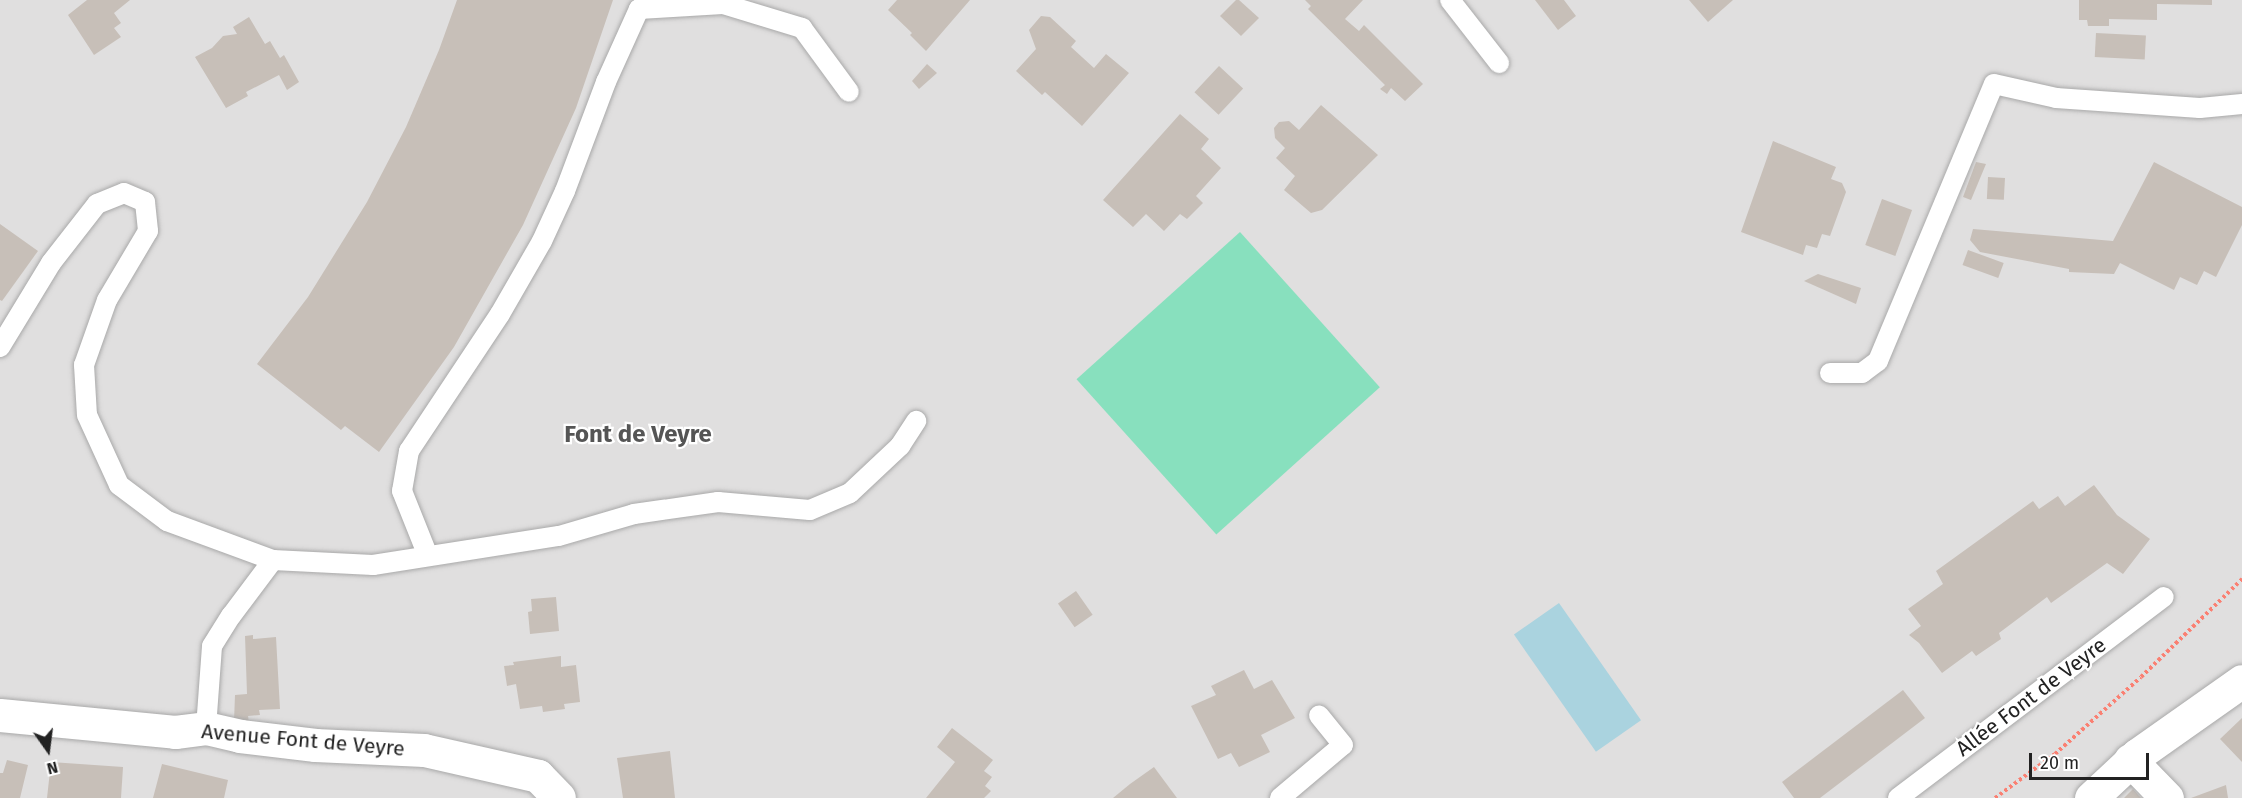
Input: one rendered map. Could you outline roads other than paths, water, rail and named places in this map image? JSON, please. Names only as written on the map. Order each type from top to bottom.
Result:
[{"type":"street","points":[[2091,798],[2130,760],[2242,681]]},
{"type":"street","name":"Avenue Font de Veyre","points":[[0,715],[175,732],[206,728],[240,736],[315,745],[424,750],[538,776],[560,798]]},
{"type":"street","points":[[2130,760],[2167,798]]},
{"type":"lane","points":[[1450,0],[1499,63]]},
{"type":"lane","points":[[428,556],[402,491],[409,450],[500,315],[542,241],[565,190],[606,82],[639,9],[723,4],[802,28],[849,92]]},
{"type":"lane","points":[[1830,373],[1862,373],[1878,361],[1994,84],[2056,98],[2200,108],[2242,104]]},
{"type":"lane","points":[[0,347],[51,263],[97,204],[124,193],[145,202],[148,231],[107,300],[84,365],[87,415],[119,485],[167,521],[273,560],[373,565],[559,536],[634,514],[718,502],[810,510],[850,494],[900,446],[916,421]]},
{"type":"lane","points":[[206,728],[212,646],[273,560]]},
{"type":"lane","name":"Allée Font de Veyre","points":[[1898,798],[2164,597]]},
{"type":"lane","points":[[1280,798],[1343,745],[1319,715]]},
{"type":"water","points":[[1559,603],[1641,720],[1596,752],[1514,635]]},
{"type":"district","name":"Font de Veyre","points":[[638,435]]}]
